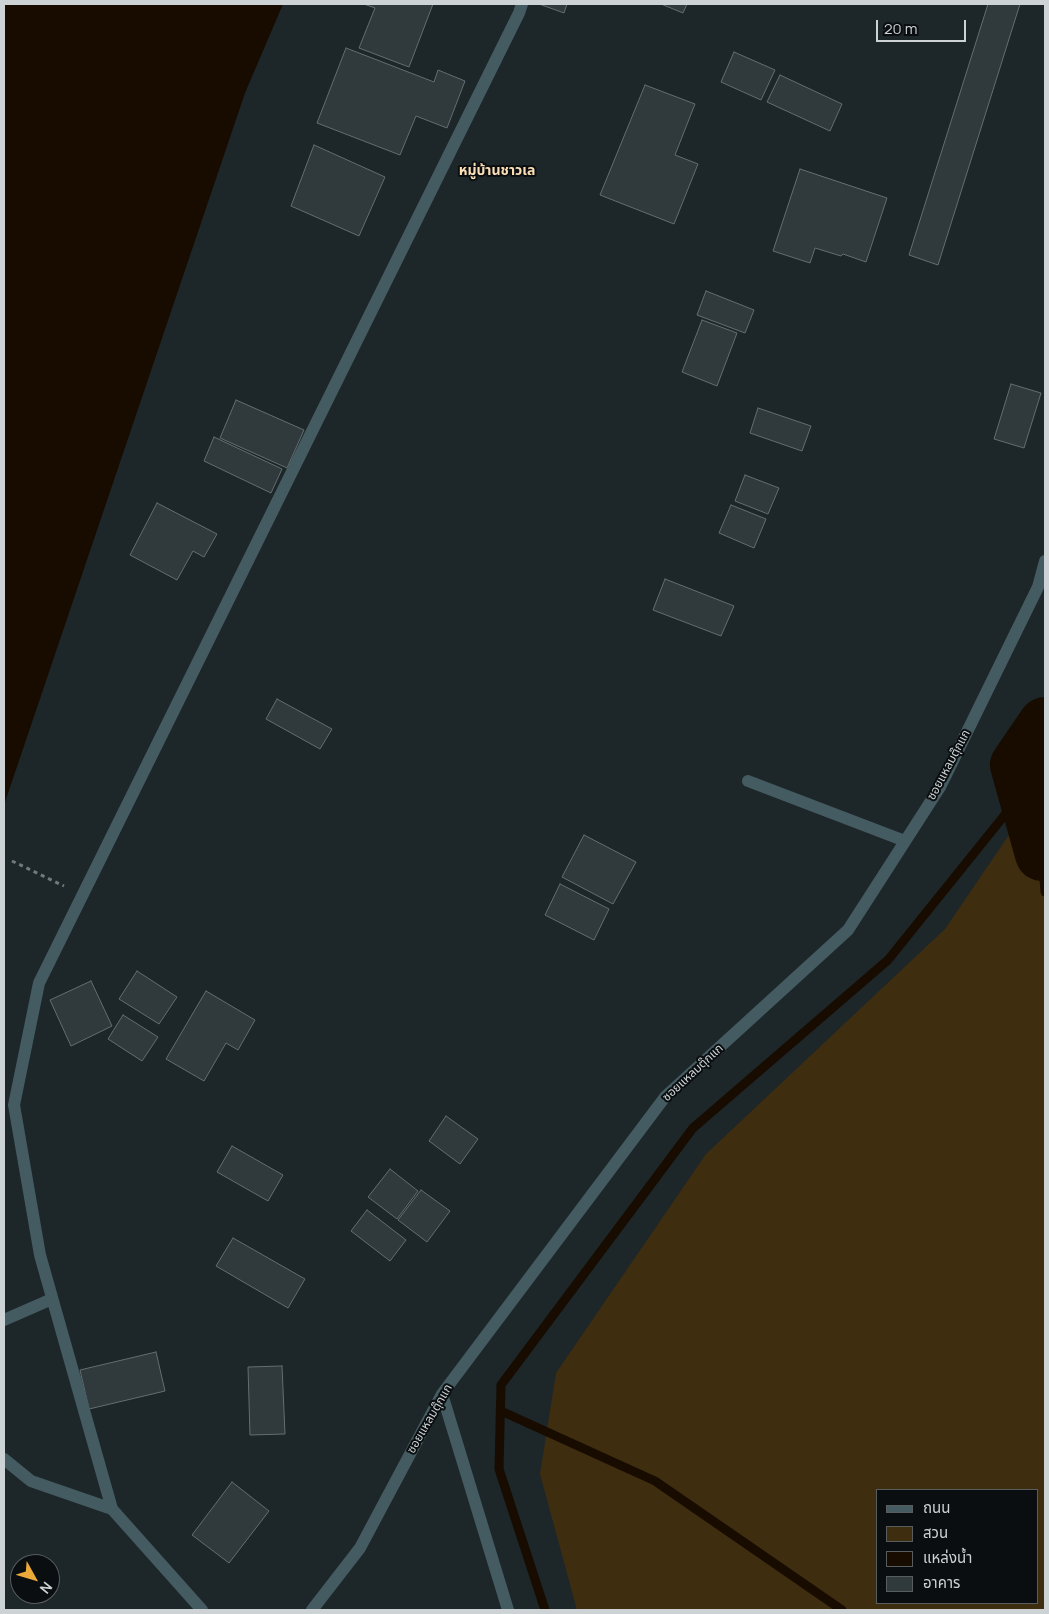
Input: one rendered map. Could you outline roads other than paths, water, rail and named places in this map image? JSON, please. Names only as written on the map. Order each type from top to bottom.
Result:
[{"type":"street","points":[[202,1610],[112,1509],[40,1255],[14,1105],[39,983],[522,4]]},
{"type":"street","name":"ซอยแหลมตุ๊กแก","points":[[312,1610],[360,1548],[442,1394],[665,1097],[848,930],[940,787],[1038,587],[1045,561]]},
{"type":"street","points":[[748,781],[905,841]]},
{"type":"street","points":[[4,1320],[52,1299]]},
{"type":"street","points":[[442,1394],[508,1610]]},
{"type":"street","points":[[4,1459],[31,1481],[112,1509]]},
{"type":"water","points":[[4,4],[283,4],[245,93],[4,805]]},
{"type":"waterway","points":[[1042,854],[1017,765],[1045,724]]},
{"type":"waterway","points":[[545,1610],[499,1469],[501,1385],[693,1128],[888,960],[1024,791]]},
{"type":"waterway","points":[[1045,855],[1042,854],[1045,892]]},
{"type":"waterway","points":[[501,1411],[655,1481],[842,1610]]},
{"type":"district","name":"หมู่บ้านชาวเล","points":[[497,171]]}]
